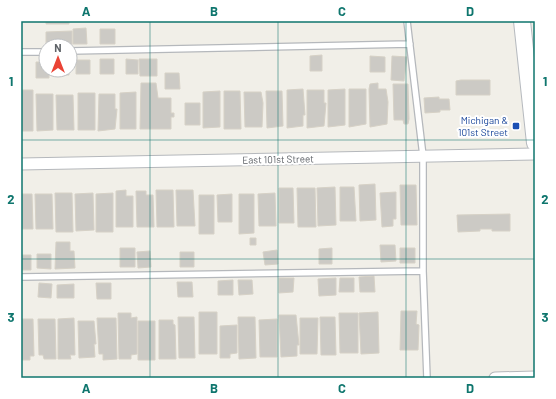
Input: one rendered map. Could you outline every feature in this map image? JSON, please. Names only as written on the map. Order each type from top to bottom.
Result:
[{"type":"main road","points":[[522,21],[535,143]]},
{"type":"street","name":"East 101st Street","points":[[21,164],[535,154]]},
{"type":"street","points":[[495,378],[535,377]]},
{"type":"lane","points":[[407,21],[423,156],[423,271],[427,378]]},
{"type":"lane","points":[[78,51],[410,44]]},
{"type":"lane","points":[[21,52],[38,52]]},
{"type":"lane","points":[[21,277],[423,271]]},
{"type":"building","points":[[46,21],[69,21],[69,24],[46,24]]},
{"type":"building","points":[[86,28],[87,44],[78,44],[78,38],[73,38],[73,29]]},
{"type":"building","points":[[100,29],[115,29],[115,44],[100,44]]},
{"type":"building","points":[[72,31],[72,38],[46,38],[46,32]]},
{"type":"building","points":[[322,55],[322,71],[310,71],[310,56]]},
{"type":"building","points":[[370,56],[385,57],[385,72],[370,72]]},
{"type":"building","points":[[392,56],[407,57],[404,81],[391,80]]},
{"type":"building","points":[[100,59],[114,59],[114,74],[100,74]]},
{"type":"building","points":[[126,59],[138,60],[138,74],[126,74]]},
{"type":"building","points":[[139,59],[157,59],[157,76],[140,76]]},
{"type":"building","points":[[78,60],[90,60],[90,74],[78,74]]},
{"type":"building","points":[[36,62],[38,62],[38,78],[36,78]]},
{"type":"building","points":[[165,73],[179,73],[180,89],[165,89]]},
{"type":"building","points":[[490,80],[490,95],[456,95],[456,81]]},
{"type":"building","points":[[141,83],[156,83],[158,98],[171,98],[171,113],[174,113],[174,117],[171,117],[171,129],[140,129]]},
{"type":"building","points":[[378,83],[378,89],[386,89],[388,102],[387,124],[370,127],[369,89],[370,84]]},
{"type":"building","points":[[393,84],[408,84],[408,124],[404,124],[403,120],[394,120]]},
{"type":"building","points":[[303,89],[305,115],[303,115],[303,126],[287,128],[287,90]]},
{"type":"building","points":[[345,89],[345,125],[328,127],[328,90]]},
{"type":"building","points":[[349,89],[366,89],[366,124],[349,127]]},
{"type":"building","points":[[21,90],[33,90],[33,131],[21,131]]},
{"type":"building","points":[[307,90],[324,90],[324,103],[326,103],[324,126],[307,128]]},
{"type":"building","points":[[220,91],[220,127],[203,128],[203,92]]},
{"type":"building","points":[[224,91],[240,91],[241,129],[224,129]]},
{"type":"building","points":[[266,91],[282,91],[283,126],[267,128]]},
{"type":"building","points":[[136,92],[136,129],[120,129],[120,93]]},
{"type":"building","points":[[244,92],[261,92],[263,103],[262,127],[245,127]]},
{"type":"building","points":[[78,93],[95,93],[95,130],[78,130]]},
{"type":"building","points":[[36,94],[53,94],[53,130],[37,131]]},
{"type":"building","points":[[99,94],[115,94],[115,109],[117,109],[115,129],[98,131]]},
{"type":"building","points":[[56,95],[73,95],[74,130],[57,130]]},
{"type":"building","points":[[439,97],[439,99],[449,99],[450,110],[425,113],[424,98]]},
{"type":"building","points":[[185,103],[200,103],[200,125],[185,125]]},
{"type":"building","points":[[375,184],[376,220],[360,221],[359,185]]},
{"type":"building","points":[[400,185],[416,185],[417,225],[401,225]]},
{"type":"building","points":[[335,187],[336,225],[318,226],[317,188]]},
{"type":"building","points":[[340,187],[354,187],[356,221],[340,221]]},
{"type":"building","points":[[279,188],[293,188],[294,223],[279,223]]},
{"type":"building","points":[[297,188],[315,188],[316,227],[298,227]]},
{"type":"building","points":[[126,190],[126,196],[133,196],[133,227],[116,227],[116,191]]},
{"type":"building","points":[[156,190],[173,190],[174,227],[157,227]]},
{"type":"building","points":[[176,190],[193,190],[195,226],[177,226]]},
{"type":"building","points":[[136,191],[146,191],[146,195],[153,195],[154,227],[137,227]]},
{"type":"building","points":[[396,192],[396,219],[393,219],[393,226],[382,227],[380,193]]},
{"type":"building","points":[[55,193],[72,193],[73,232],[56,232]]},
{"type":"building","points":[[93,193],[94,230],[76,231],[75,194]]},
{"type":"building","points":[[113,193],[113,232],[96,232],[96,194]]},
{"type":"building","points":[[275,193],[276,226],[259,226],[258,194]]},
{"type":"building","points":[[21,194],[32,194],[33,229],[21,229]]},
{"type":"building","points":[[35,194],[52,194],[53,229],[36,229]]},
{"type":"building","points":[[232,194],[232,222],[218,222],[217,195]]},
{"type":"building","points":[[239,194],[254,194],[254,233],[239,234]]},
{"type":"building","points":[[199,195],[214,195],[214,234],[199,234]]},
{"type":"building","points":[[510,214],[510,231],[480,229],[480,231],[458,232],[457,215]]},
{"type":"building","points":[[250,238],[256,238],[256,245],[250,245]]},
{"type":"building","points":[[56,242],[70,242],[70,251],[74,251],[75,268],[55,269]]},
{"type":"building","points":[[380,245],[395,245],[396,261],[381,262]]},
{"type":"building","points":[[120,248],[135,248],[135,267],[120,267]]},
{"type":"building","points":[[332,248],[332,264],[319,264],[319,249]]},
{"type":"building","points":[[400,248],[415,248],[415,263],[400,263]]},
{"type":"building","points":[[277,250],[278,264],[265,265],[263,252]]},
{"type":"building","points":[[150,251],[151,267],[138,268],[137,252]]},
{"type":"building","points":[[180,252],[194,252],[194,267],[180,267]]},
{"type":"building","points":[[37,254],[51,254],[51,269],[37,268]]},
{"type":"building","points":[[21,255],[31,255],[31,270],[21,270]]},
{"type":"building","points":[[374,276],[375,292],[360,292],[359,277]]},
{"type":"building","points":[[279,278],[294,278],[293,292],[279,293]]},
{"type":"building","points":[[336,278],[336,295],[319,296],[318,279]]},
{"type":"building","points":[[340,278],[354,278],[354,292],[339,292]]},
{"type":"building","points":[[233,280],[233,295],[218,295],[218,281]]},
{"type":"building","points":[[238,280],[252,280],[253,294],[239,295]]},
{"type":"building","points":[[177,282],[192,282],[193,297],[178,297]]},
{"type":"building","points":[[39,283],[52,284],[51,298],[38,297]]},
{"type":"building","points":[[96,283],[111,283],[111,299],[97,299]]},
{"type":"building","points":[[74,284],[74,298],[57,298],[57,285]]},
{"type":"building","points":[[401,311],[417,311],[416,324],[419,325],[418,350],[400,350]]},
{"type":"building","points":[[199,312],[217,312],[217,354],[199,354]]},
{"type":"building","points":[[378,312],[379,353],[361,354],[359,313]]},
{"type":"building","points":[[118,313],[131,313],[131,318],[137,317],[137,354],[131,355],[131,359],[119,359]]},
{"type":"building","points":[[339,313],[358,313],[358,353],[340,353]]},
{"type":"building","points":[[279,315],[296,315],[299,345],[297,345],[297,356],[281,357]]},
{"type":"building","points":[[178,317],[194,317],[195,358],[179,358]]},
{"type":"building","points":[[238,317],[255,317],[256,358],[239,359]]},
{"type":"building","points":[[320,317],[335,317],[336,355],[321,355]]},
{"type":"building","points":[[74,318],[75,355],[70,355],[71,359],[58,359],[58,319]]},
{"type":"building","points":[[97,318],[116,318],[117,359],[103,360],[103,354],[99,354]]},
{"type":"building","points":[[300,318],[318,318],[317,354],[300,354]]},
{"type":"building","points":[[21,319],[33,319],[34,356],[30,356],[30,360],[21,360]]},
{"type":"building","points":[[38,319],[55,319],[56,359],[44,359],[43,355],[39,355]]},
{"type":"building","points":[[277,319],[277,357],[260,357],[259,320]]},
{"type":"building","points":[[159,320],[173,320],[173,324],[175,325],[176,359],[159,359]]},
{"type":"building","points":[[78,321],[94,321],[96,344],[94,344],[95,357],[79,358]]},
{"type":"building","points":[[138,321],[155,321],[155,360],[138,360]]},
{"type":"building","points":[[237,325],[237,353],[230,354],[230,358],[220,358],[220,326]]},
{"type":"place","name":"Michigan & 101st Street","points":[[516,126]]}]
